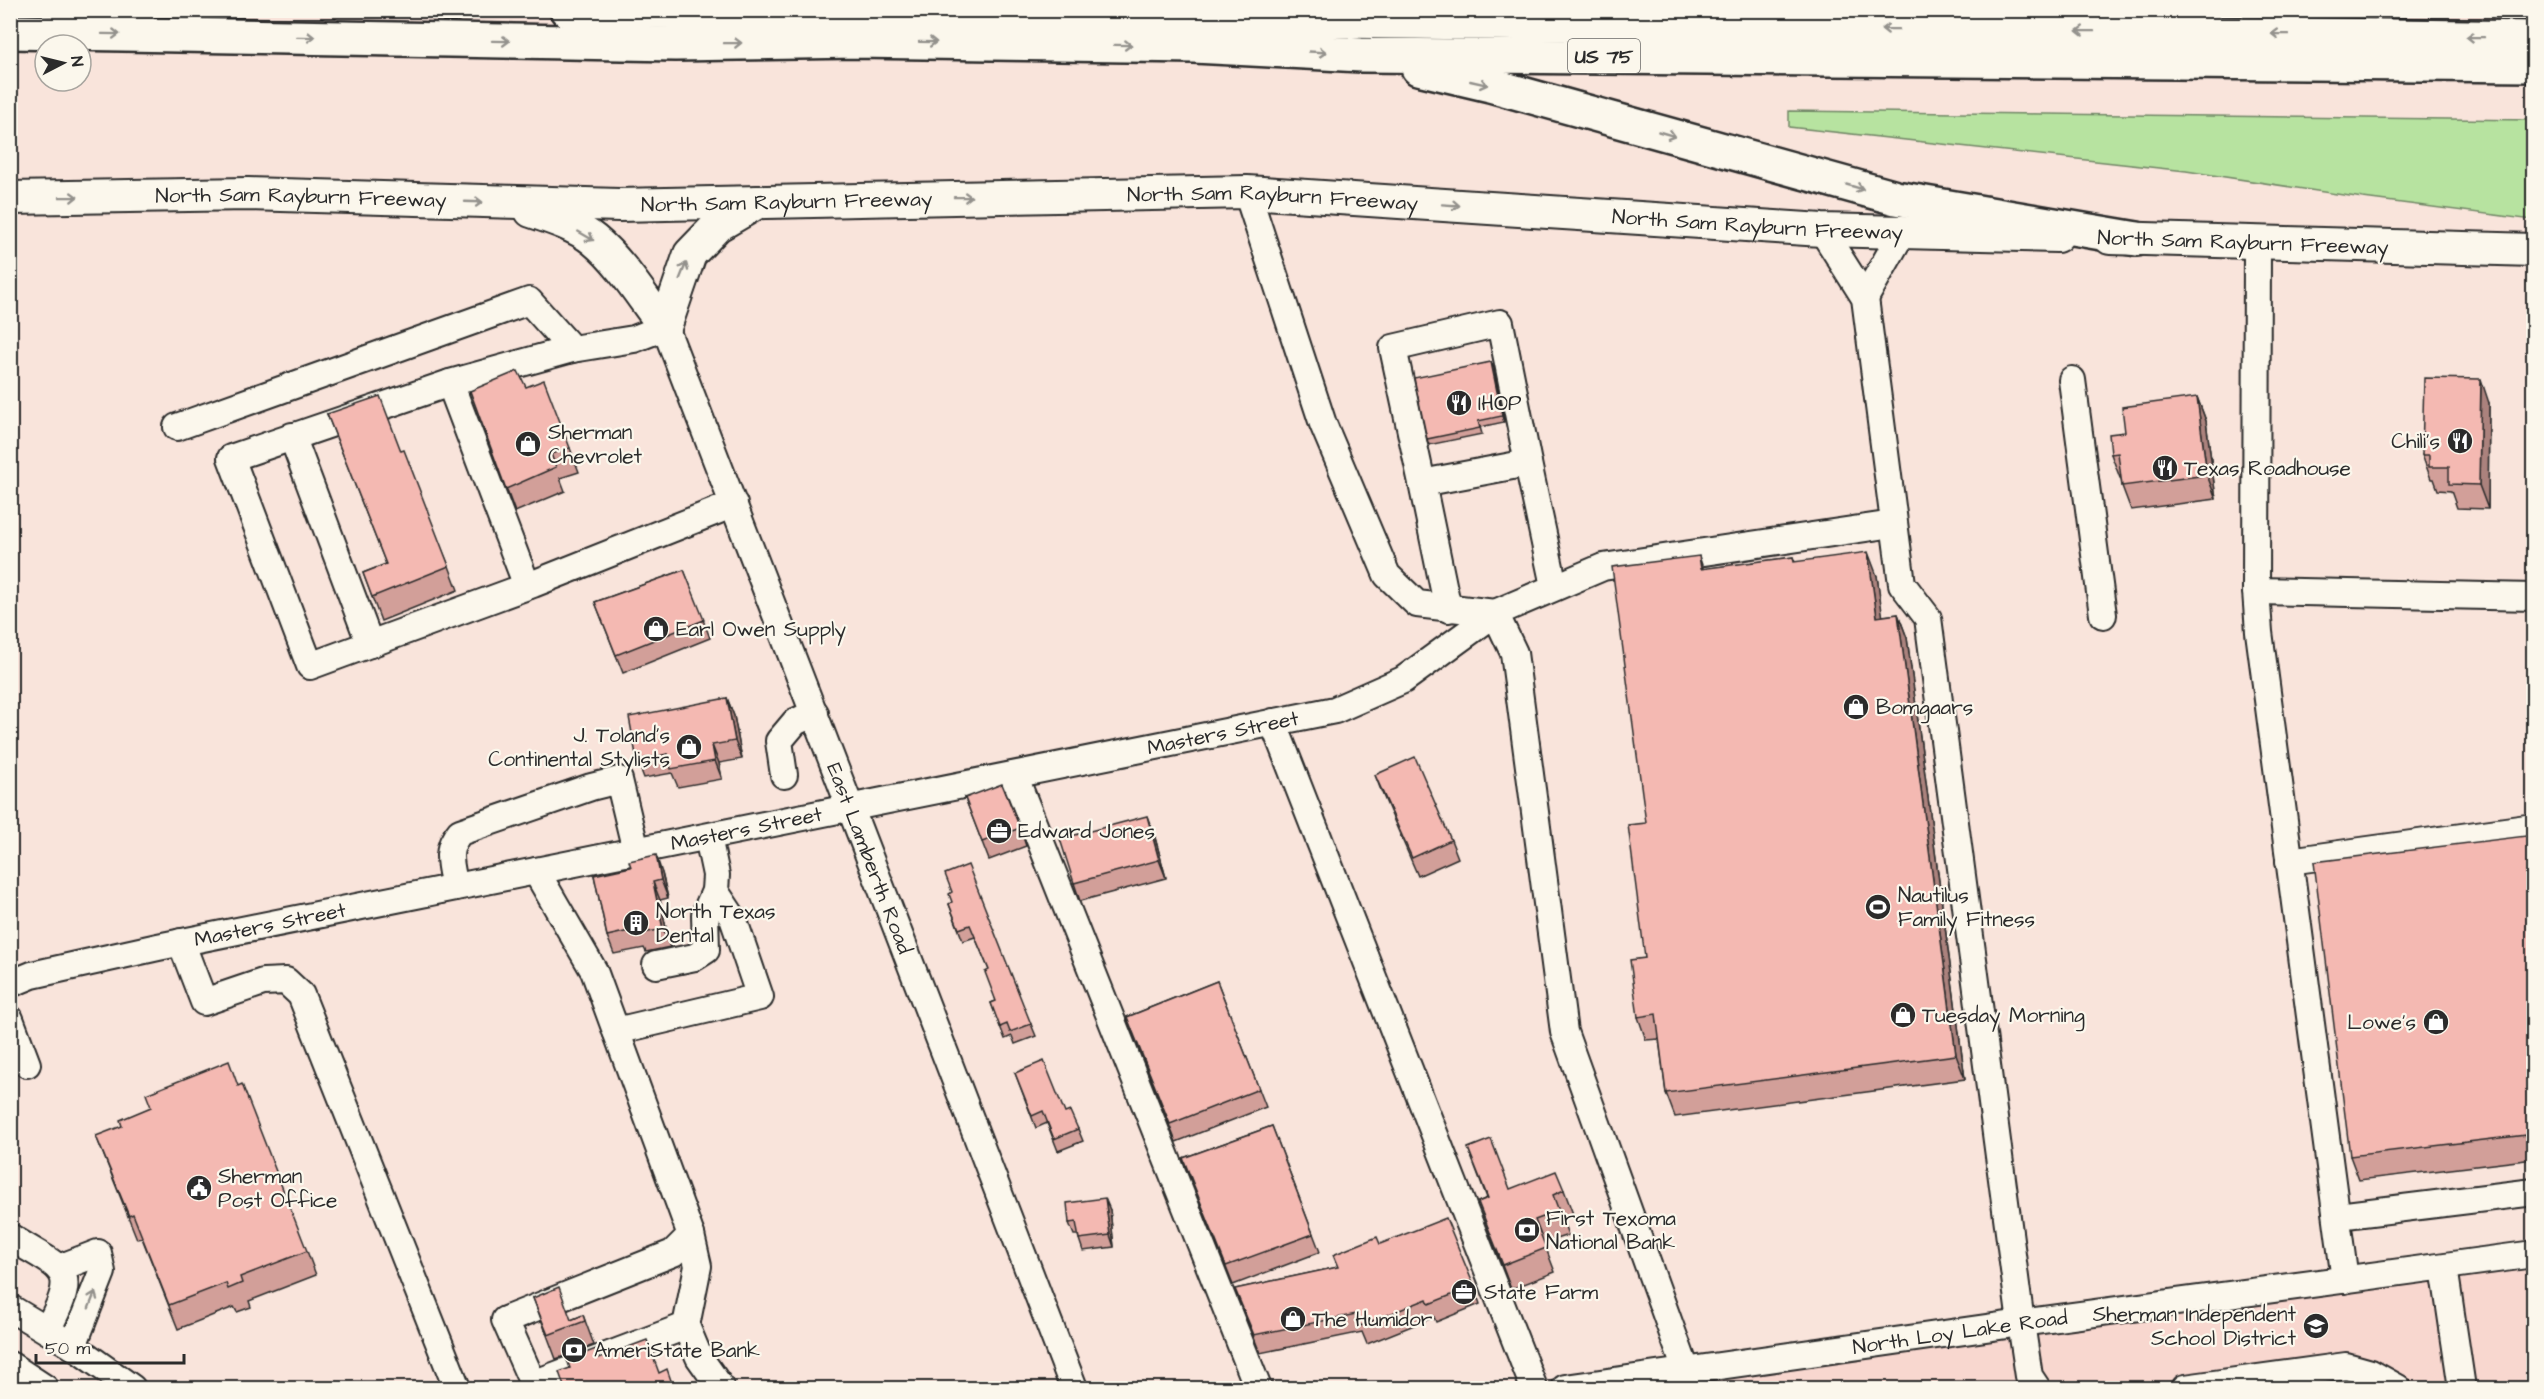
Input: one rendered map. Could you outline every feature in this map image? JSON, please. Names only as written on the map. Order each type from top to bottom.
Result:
[{"type":"highway","name":"US 75","points":[[567,10],[2534,38]]},
{"type":"highway","name":"US 75","points":[[10,32],[675,44],[856,41],[1194,46],[1361,55],[2534,65]]},
{"type":"highway","points":[[1361,55],[1502,88],[1896,198],[2137,239]]},
{"type":"main road","name":"North Sam Rayburn Freeway","points":[[10,198],[248,194],[513,204],[619,205],[760,200],[1247,192],[1822,230],[2534,250]]},
{"type":"main road","points":[[665,327],[690,254],[717,226],[760,200]]},
{"type":"main road","points":[[513,204],[562,222],[593,239],[613,260],[665,327]]},
{"type":"street","points":[[1247,192],[1323,424],[1387,575],[1417,604],[1495,613],[1514,653],[1564,1032],[1696,1376]]},
{"type":"street","points":[[1822,230],[1865,298],[1902,584],[1928,618],[2028,1376],[2037,1389]]},
{"type":"street","points":[[1865,298],[1903,231]]},
{"type":"street","points":[[2257,243],[2256,591],[2289,861],[2345,1280]]},
{"type":"street","points":[[177,427],[529,301],[572,349]]},
{"type":"street","points":[[1448,609],[1393,348],[1500,323],[1554,586]]},
{"type":"street","points":[[665,327],[634,339],[572,349],[450,383],[231,458],[310,666],[527,586],[734,504]]},
{"type":"street","name":"East Lamberth Road","points":[[665,327],[1074,1389]]},
{"type":"street","points":[[2072,380],[2103,615]]},
{"type":"street","points":[[450,383],[527,586]]},
{"type":"street","points":[[292,436],[370,644]]},
{"type":"street","points":[[1422,483],[1528,463]]},
{"type":"street","name":"Masters Street","points":[[10,984],[32,975],[181,942],[1335,710],[1402,681],[1495,613],[1603,567],[1893,524]]},
{"type":"street","points":[[2256,591],[2534,597]]},
{"type":"street","points":[[784,775],[779,741],[795,722],[815,713]]},
{"type":"street","points":[[1273,722],[1534,1389]]},
{"type":"street","points":[[1014,775],[1258,1389]]},
{"type":"street","points":[[455,887],[448,853],[460,832],[591,787],[619,780],[636,851]]},
{"type":"street","points":[[2289,861],[2534,827]]},
{"type":"street","points":[[656,965],[695,957],[706,950],[705,914],[716,891],[716,875],[708,837]]},
{"type":"street","points":[[536,871],[594,971],[691,1235],[698,1266],[686,1326],[699,1358],[721,1389]]},
{"type":"street","points":[[616,1031],[760,997],[734,918],[716,891]]},
{"type":"street","points":[[181,942],[204,1002],[263,982],[286,981],[301,995],[457,1389]]},
{"type":"street","points":[[10,1019],[19,1060]]},
{"type":"street","points":[[2338,1216],[2534,1192]]},
{"type":"street","points":[[686,1326],[534,1386],[505,1320],[673,1253],[691,1235]]},
{"type":"street","points":[[10,1237],[59,1268],[67,1283],[63,1302],[47,1330]]},
{"type":"street","points":[[59,1268],[98,1253],[102,1272],[73,1346]]},
{"type":"street","name":"North Loy Lake Road","points":[[1565,1389],[1696,1376],[2021,1323],[2534,1254]]},
{"type":"street","points":[[2444,1267],[2454,1387]]},
{"type":"street","points":[[11,1311],[73,1346],[132,1389]]},
{"type":"street","points":[[10,1365],[45,1389]]},
{"type":"street","points":[[2185,1389],[2346,1366],[2371,1373],[2398,1389]]},
{"type":"shaded area","name":"Sherman Independent School District","points":[[2533,1267],[2533,1388],[1663,1388],[1662,1386]]},
{"type":"green space","points":[[1789,111],[2533,120],[2533,220],[2363,198],[2186,171],[1789,127]]},
{"type":"building","name":"IHOP","points":[[1491,362],[1502,416],[1478,421],[1480,428],[1427,439],[1414,378]]},
{"type":"building","name":"Sherman Chevrolet","points":[[518,371],[526,387],[544,380],[570,448],[551,454],[556,467],[506,489],[470,391]]},
{"type":"building","name":"Chili's","points":[[2424,378],[2481,379],[2479,485],[2449,484],[2449,467],[2429,467],[2429,455],[2422,455]]},
{"type":"building","points":[[380,396],[401,451],[404,450],[449,566],[372,597],[363,573],[386,564],[327,414]]},
{"type":"building","name":"Texas Roadhouse","points":[[2197,397],[2207,475],[2122,486],[2118,453],[2111,454],[2109,434],[2125,432],[2122,407]]},
{"type":"building","points":[[1868,552],[1877,617],[1898,614],[1956,1055],[1666,1093],[1656,1014],[1638,1017],[1630,960],[1645,958],[1628,825],[1646,823],[1612,567],[1699,556],[1701,569],[1793,557],[1794,562]]},
{"type":"building","name":"Earl Owen Supply","points":[[684,570],[704,620],[616,655],[595,602]]},
{"type":"building","name":"J. Toland's Continental Stylists","points":[[727,698],[735,741],[712,745],[715,761],[671,769],[668,754],[637,760],[629,717]]},
{"type":"building","points":[[1415,757],[1451,840],[1412,858],[1375,775]]},
{"type":"building","points":[[1002,784],[1020,828],[982,842],[965,798]]},
{"type":"building","points":[[1147,816],[1159,860],[1074,883],[1060,839]]},
{"type":"building","name":"Lowe's","points":[[2534,835],[2534,1134],[2350,1156],[2314,862]]},
{"type":"building","name":"North Texas Dental","points":[[656,855],[661,880],[653,882],[663,929],[639,934],[638,929],[607,936],[594,875],[631,867],[629,861]]},
{"type":"building","points":[[968,865],[1031,1024],[1010,1032],[1007,1024],[1000,1027],[991,1003],[996,1001],[985,972],[989,970],[970,925],[959,929],[949,904],[952,902],[949,894],[952,892],[945,874]]},
{"type":"building","points":[[1217,981],[1259,1089],[1170,1124],[1127,1017]]},
{"type":"building","name":"Sherman Post Office","points":[[229,1061],[238,1086],[242,1084],[307,1251],[240,1277],[242,1283],[228,1289],[226,1283],[169,1305],[133,1214],[129,1216],[96,1136],[122,1126],[120,1120],[151,1107],[146,1094]]},
{"type":"building","points":[[1044,1061],[1065,1113],[1070,1111],[1078,1129],[1054,1139],[1043,1111],[1032,1116],[1015,1073]]},
{"type":"building","points":[[1272,1126],[1313,1234],[1226,1266],[1183,1158]]},
{"type":"building","name":"First Texoma National Bank","points":[[1491,1139],[1510,1189],[1556,1171],[1564,1190],[1553,1195],[1559,1211],[1535,1220],[1546,1248],[1503,1265],[1478,1202],[1488,1198],[1468,1148]]},
{"type":"building","points":[[1105,1198],[1110,1235],[1079,1239],[1076,1222],[1069,1223],[1067,1203]]},
{"type":"building","points":[[1446,1218],[1474,1286],[1429,1304],[1427,1299],[1360,1326],[1356,1314],[1254,1335],[1235,1289],[1338,1267],[1333,1255],[1377,1237],[1380,1244]]},
{"type":"building","points":[[559,1287],[571,1320],[583,1315],[585,1321],[548,1335],[533,1298]]},
{"type":"building","points":[[647,1340],[659,1373],[667,1369],[674,1389],[565,1389],[559,1372],[570,1368],[567,1360],[596,1349],[599,1358]]},
{"type":"place","name":"IHOP","points":[[1459,403]]},
{"type":"place","name":"Chili's","points":[[2460,441]]},
{"type":"place","name":"Sherman Chevrolet","points":[[528,444]]},
{"type":"place","name":"Texas Roadhouse","points":[[2165,468]]},
{"type":"place","name":"Earl Owen Supply","points":[[656,629]]},
{"type":"place","name":"Bomgaars","points":[[1856,707]]},
{"type":"place","name":"J. Toland's Continental Stylists","points":[[689,747]]},
{"type":"place","name":"Edward Jones","points":[[999,831]]},
{"type":"place","name":"Nautilus Family Fitness","points":[[1878,907]]},
{"type":"place","name":"North Texas Dental","points":[[636,923]]},
{"type":"place","name":"Tuesday Morning","points":[[1903,1015]]},
{"type":"place","name":"Lowe's","points":[[2436,1022]]},
{"type":"place","name":"Sherman Post Office","points":[[199,1188]]},
{"type":"place","name":"First Texoma National Bank","points":[[1527,1230]]},
{"type":"place","name":"State Farm","points":[[1464,1292]]},
{"type":"place","name":"The Humidor","points":[[1293,1319]]},
{"type":"place","name":"Sherman Independent School District","points":[[2316,1326]]},
{"type":"place","name":"AmeriState Bank","points":[[574,1350]]}]
